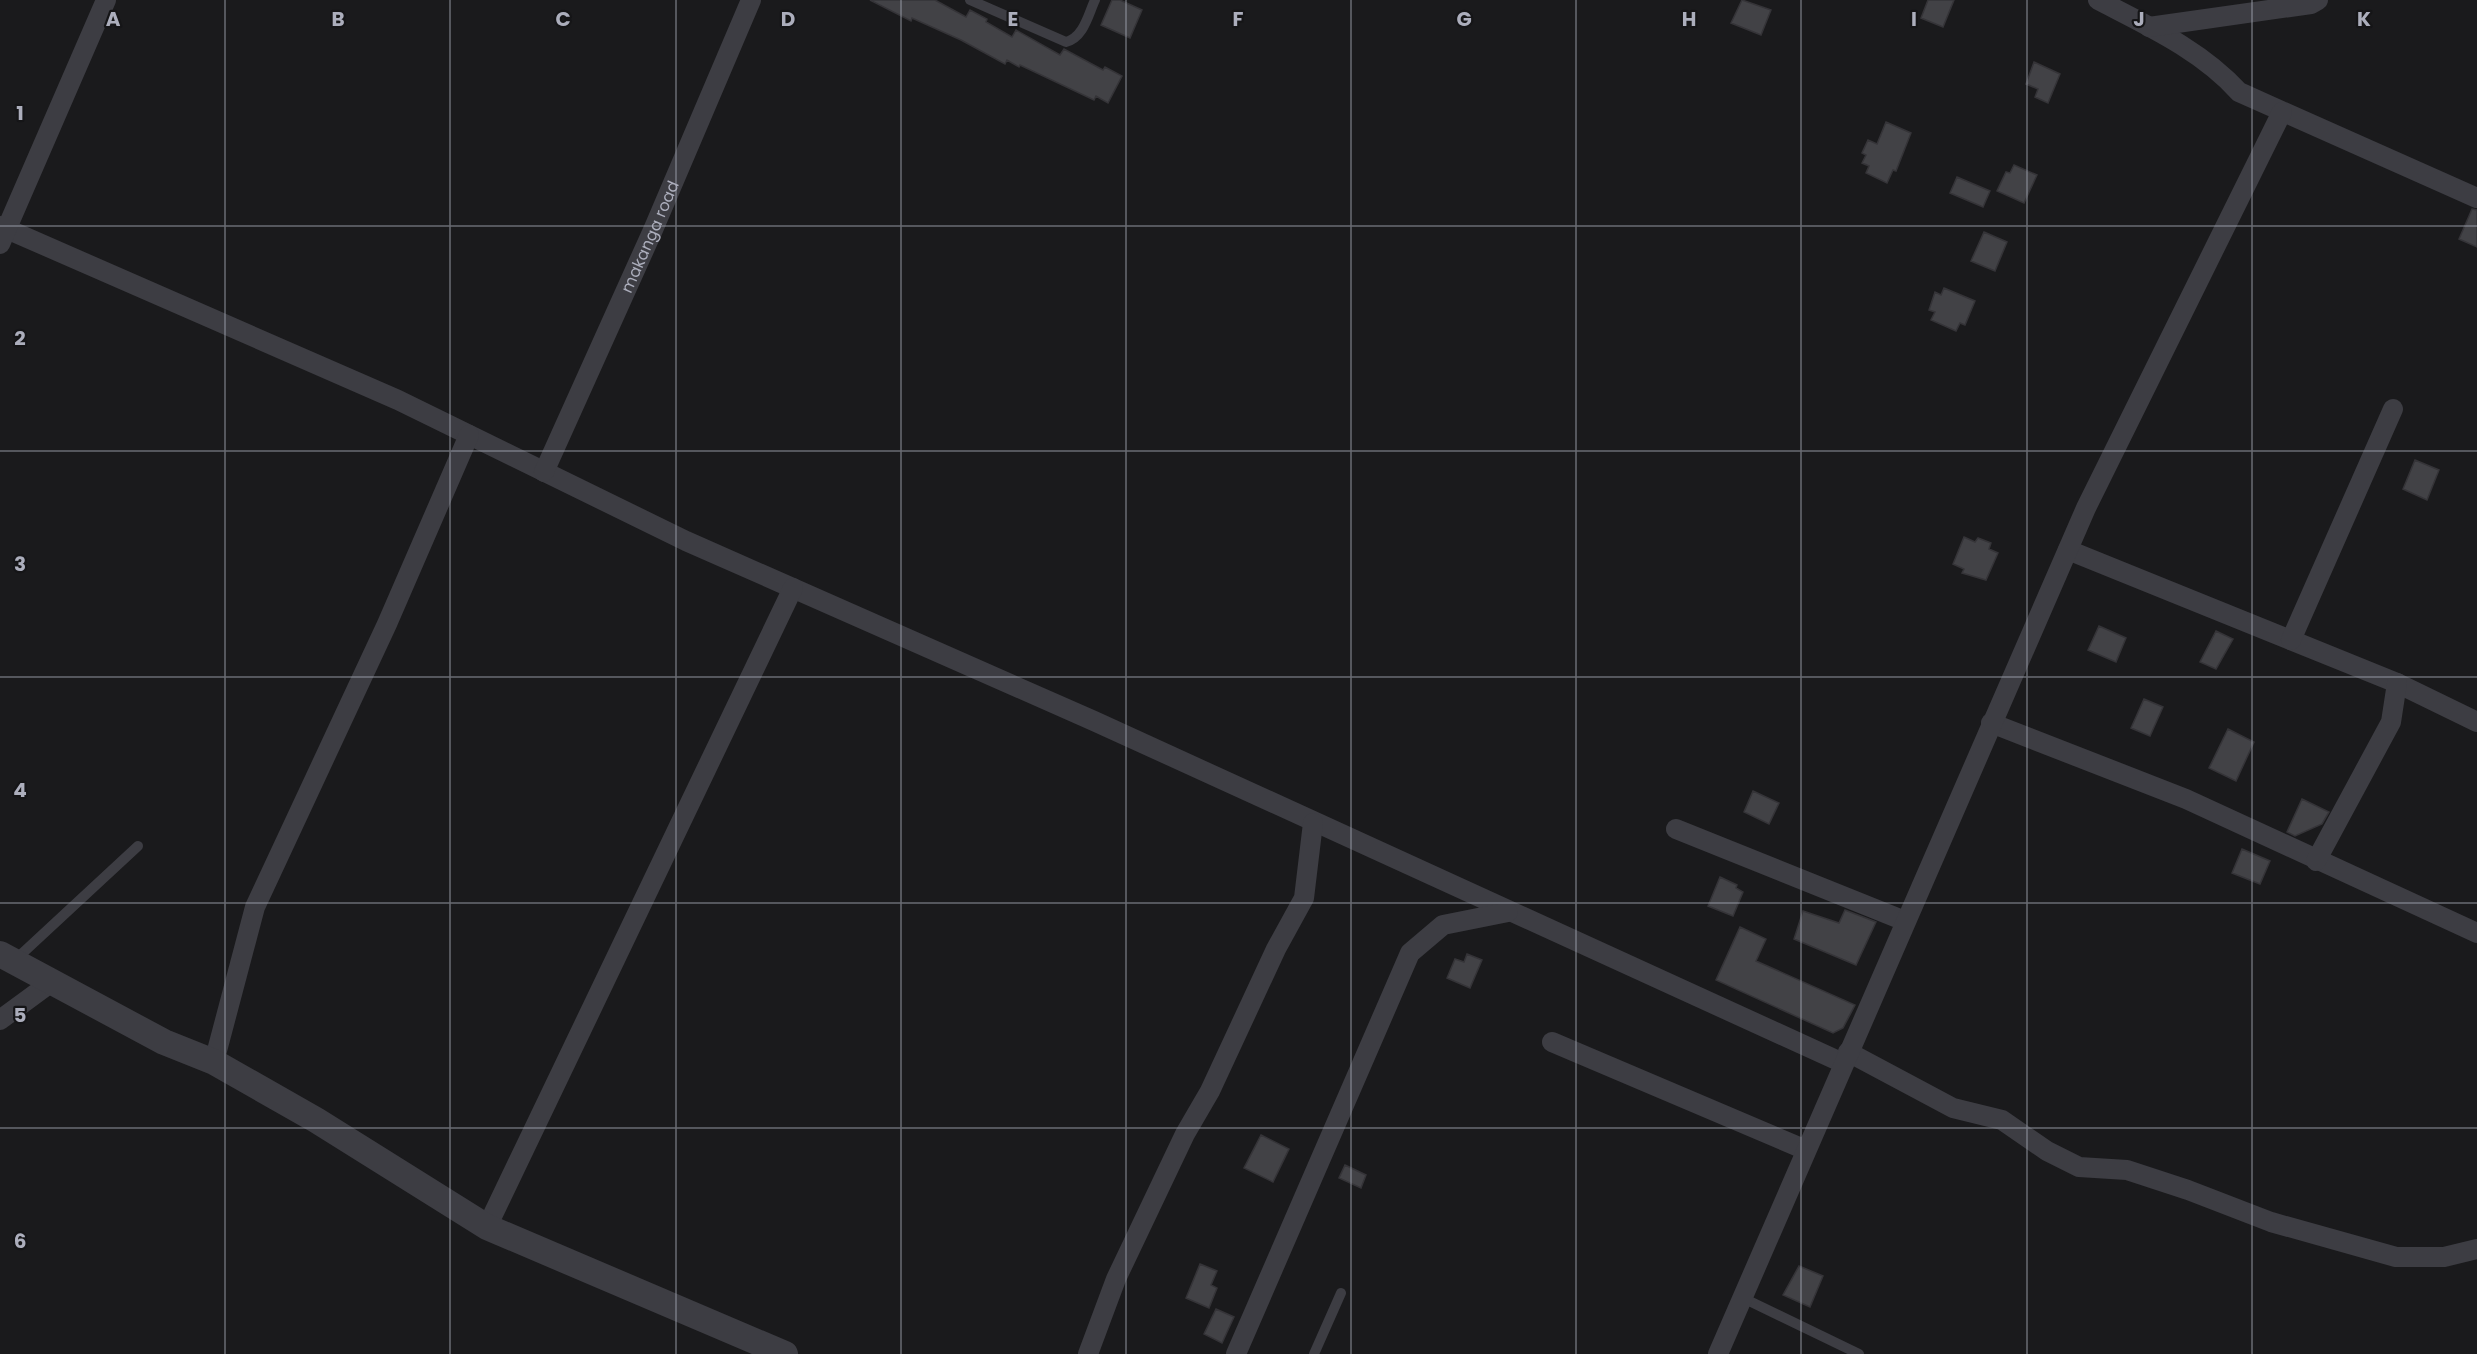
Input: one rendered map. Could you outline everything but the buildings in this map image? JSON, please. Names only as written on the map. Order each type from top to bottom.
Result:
[{"type":"street","points":[[106,0],[3,233],[398,400],[686,541],[1094,721],[1508,912],[1846,1058],[1953,1108],[2002,1120],[2047,1151],[2079,1167],[2127,1170],[2271,1222],[2396,1257],[2444,1257],[2477,1249]]},
{"type":"street","name":"makanga road","points":[[544,472],[653,230],[751,0]]},
{"type":"street","points":[[2098,0],[2177,41],[2222,73],[2240,92],[2477,198]]},
{"type":"street","points":[[2149,27],[2311,4],[2318,0]]},
{"type":"street","points":[[1718,1354],[2068,550],[2282,111]]},
{"type":"street","points":[[2291,640],[2393,409]]},
{"type":"street","points":[[214,1062],[255,907],[387,624],[469,435]]},
{"type":"street","points":[[2068,550],[2397,682],[2477,722]]},
{"type":"street","points":[[487,1227],[793,588]]},
{"type":"street","points":[[2316,861],[2391,722],[2397,682]]},
{"type":"street","points":[[1991,723],[2186,799],[2316,861],[2477,933]]},
{"type":"street","points":[[1088,1354],[1116,1279],[1185,1134],[1210,1091],[1276,949],[1304,898],[1313,823]]},
{"type":"street","points":[[1676,829],[1905,921]]},
{"type":"street","points":[[1236,1354],[1410,953],[1443,925],[1508,912]]},
{"type":"street","points":[[7,957],[164,1042],[214,1062],[316,1120],[487,1227],[785,1354]]},
{"type":"street","points":[[0,1020],[53,981]]},
{"type":"street","points":[[1552,1042],[1806,1150]]},
{"type":"lane","points":[[970,0],[1066,42],[1075,39],[1080,34],[1095,0]]},
{"type":"lane","points":[[7,957],[138,846]]},
{"type":"lane","points":[[1314,1354],[1341,1293]]},
{"type":"lane","points":[[1743,1298],[1859,1354]]}]
